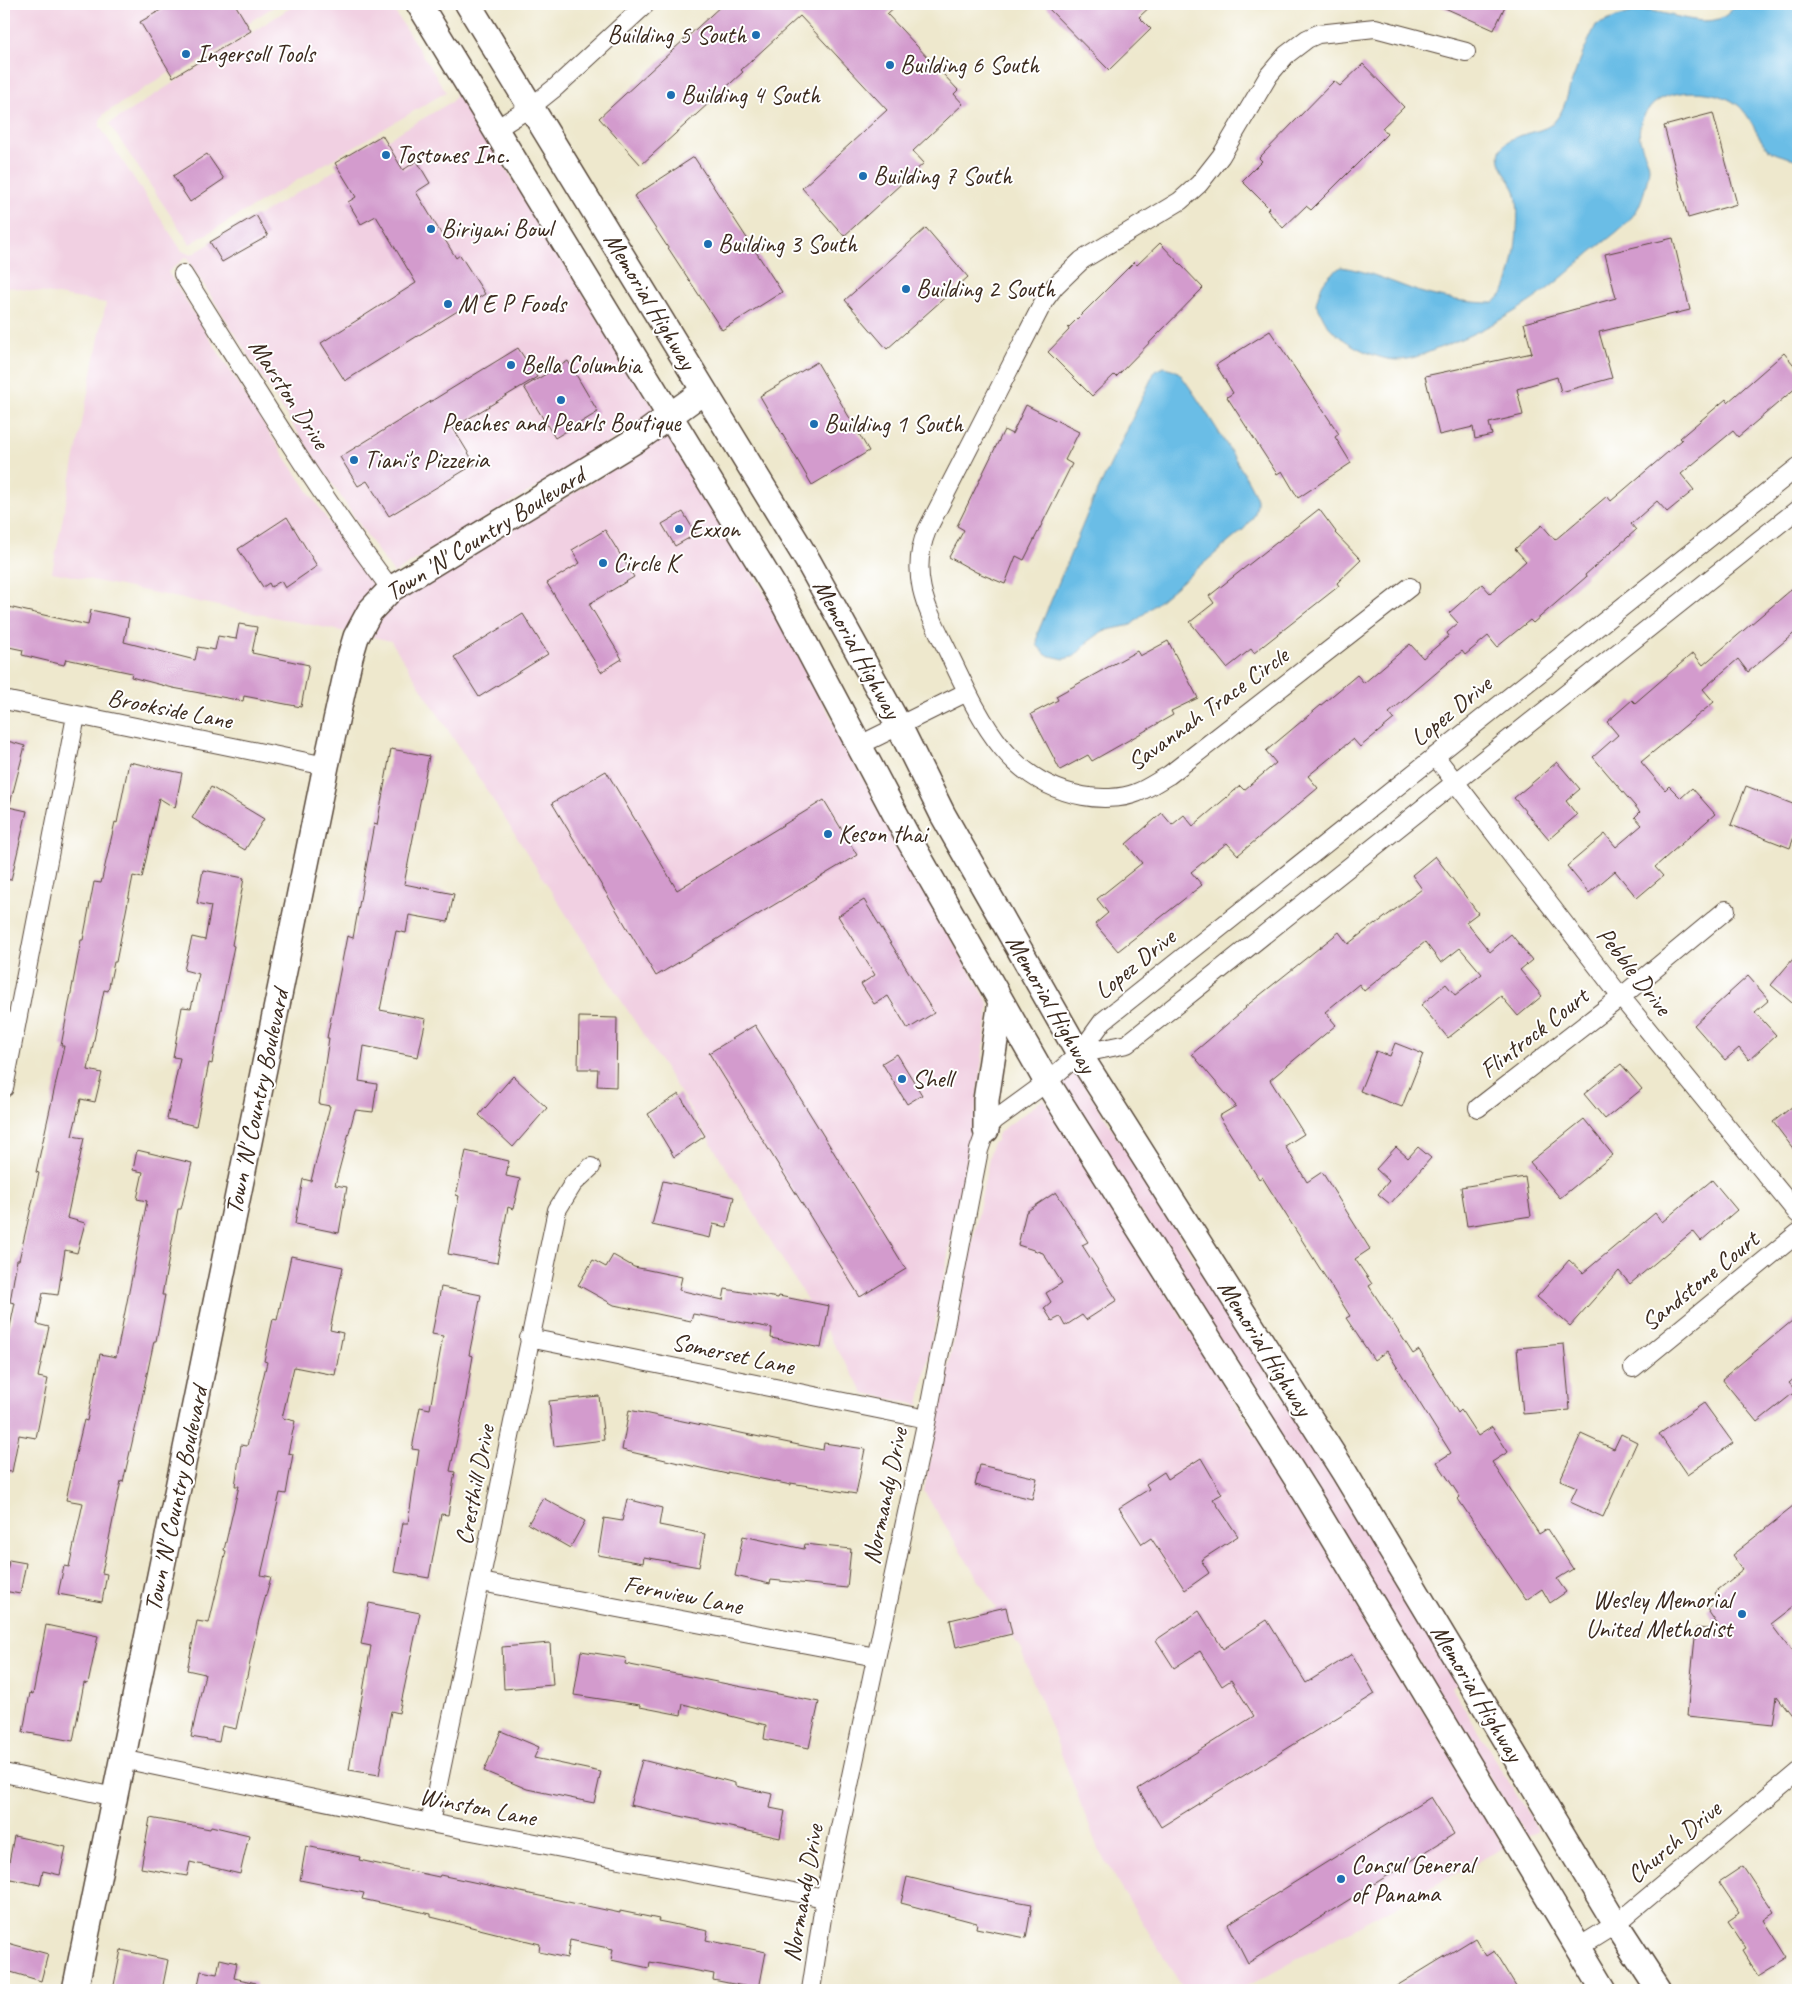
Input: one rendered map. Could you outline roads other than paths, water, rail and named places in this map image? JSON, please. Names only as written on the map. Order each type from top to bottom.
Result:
[{"type":"main road","name":"Memorial Highway","points":[[418,4],[672,416],[782,600],[934,887],[1047,1082],[1307,1495],[1604,1990]]},
{"type":"main road","name":"Memorial Highway","points":[[468,4],[808,561],[899,726],[943,815],[1079,1054],[1344,1472],[1616,1924],[1659,1990]]},
{"type":"main road","name":"Town 'N' Country Boulevard","points":[[74,1990],[326,766],[350,656],[356,637],[370,611],[391,589],[632,443],[672,416],[704,391]]},
{"type":"main road","points":[[986,1130],[986,1100],[1001,1001]]},
{"type":"street","points":[[496,129],[531,107],[556,87],[646,4]]},
{"type":"street","name":"Savannah Trace Circle","points":[[1410,587],[1169,775],[1134,794],[1097,799],[1064,792],[1026,773],[1000,747],[967,692],[923,597],[918,571],[921,547],[927,530],[1044,301],[1055,286],[1082,260],[1180,201],[1199,184],[1221,156],[1268,75],[1286,55],[1318,34],[1374,28],[1466,52]]},
{"type":"street","name":"Marston Drive","points":[[183,274],[282,431],[367,557],[391,589]]},
{"type":"street","name":"Lopez Drive","points":[[1079,1054],[1103,1021],[1798,468]]},
{"type":"street","points":[[1079,1054],[1127,1044],[1798,509]]},
{"type":"street","points":[[860,745],[967,692]]},
{"type":"street","name":"Brookside Lane","points":[[4,700],[326,766]]},
{"type":"street","points":[[4,1088],[76,716]]},
{"type":"street","name":"Pebble Drive","points":[[1434,756],[1621,997],[1798,1214]]},
{"type":"street","name":"Flintrock Court","points":[[1478,1108],[1621,997],[1726,910]]},
{"type":"street","name":"Normandy Drive","points":[[811,1990],[826,1898],[927,1419],[979,1150],[986,1130],[1006,1111],[1047,1082],[1079,1054]]},
{"type":"street","name":"Cresthill Drive","points":[[430,1823],[557,1210],[573,1184],[591,1167]]},
{"type":"street","name":"Sandstone Court","points":[[1634,1368],[1798,1233]]},
{"type":"street","name":"Somerset Lane","points":[[529,1338],[927,1419]]},
{"type":"street","name":"Fernview Lane","points":[[481,1582],[876,1657]]},
{"type":"street","name":"Winston Lane","points":[[122,1759],[430,1823],[826,1898]]},
{"type":"street","name":"Church Drive","points":[[1579,1947],[1616,1924],[1798,1772]]},
{"type":"street","points":[[4,1773],[114,1798]]},
{"type":"water","points":[[1735,4],[1795,4],[1798,9],[1798,160],[1778,154],[1767,148],[1746,114],[1736,103],[1709,93],[1689,92],[1671,95],[1650,107],[1642,120],[1639,135],[1649,168],[1643,194],[1634,214],[1617,232],[1533,300],[1508,316],[1466,337],[1413,358],[1402,360],[1387,359],[1368,353],[1348,343],[1327,324],[1316,304],[1324,282],[1341,267],[1371,274],[1438,297],[1494,303],[1503,293],[1511,271],[1518,213],[1515,191],[1501,165],[1499,154],[1505,143],[1511,139],[1549,126],[1558,117],[1577,67],[1596,25],[1622,15],[1642,11],[1708,21],[1719,19],[1728,14]]},
{"type":"water","points":[[1163,367],[1173,369],[1185,380],[1221,436],[1254,492],[1257,500],[1255,513],[1243,530],[1131,625],[1103,631],[1088,642],[1075,656],[1064,659],[1046,655],[1037,645],[1038,632],[1091,505],[1155,371]]},
{"type":"place","name":"Building 5 South","points":[[756,35]]},
{"type":"place","name":"Ingersoll Tools","points":[[186,54]]},
{"type":"place","name":"Building 6 South","points":[[890,65]]},
{"type":"place","name":"Building 4 South","points":[[671,95]]},
{"type":"place","name":"Tostones Inc.","points":[[386,155]]},
{"type":"place","name":"Building 7 South","points":[[863,176]]},
{"type":"place","name":"Biriyani Bowl","points":[[431,229]]},
{"type":"place","name":"Building 3 South","points":[[708,244]]},
{"type":"place","name":"Building 2 South","points":[[906,289]]},
{"type":"place","name":"M E P Foods","points":[[448,304]]},
{"type":"place","name":"Bella Columbia","points":[[511,365]]},
{"type":"place","name":"Peaches and Pearls Boutique","points":[[561,400]]},
{"type":"place","name":"Building 1 South","points":[[814,424]]},
{"type":"place","name":"Tiani's Pizzeria","points":[[354,460]]},
{"type":"place","name":"Exxon","points":[[679,529]]},
{"type":"place","name":"Circle K","points":[[603,563]]},
{"type":"place","name":"Keson thai","points":[[828,834]]},
{"type":"place","name":"Shell","points":[[902,1079]]},
{"type":"place","name":"Wesley Memorial United Methodist","points":[[1742,1614]]},
{"type":"place","name":"Consul General of Panama","points":[[1341,1879]]}]
